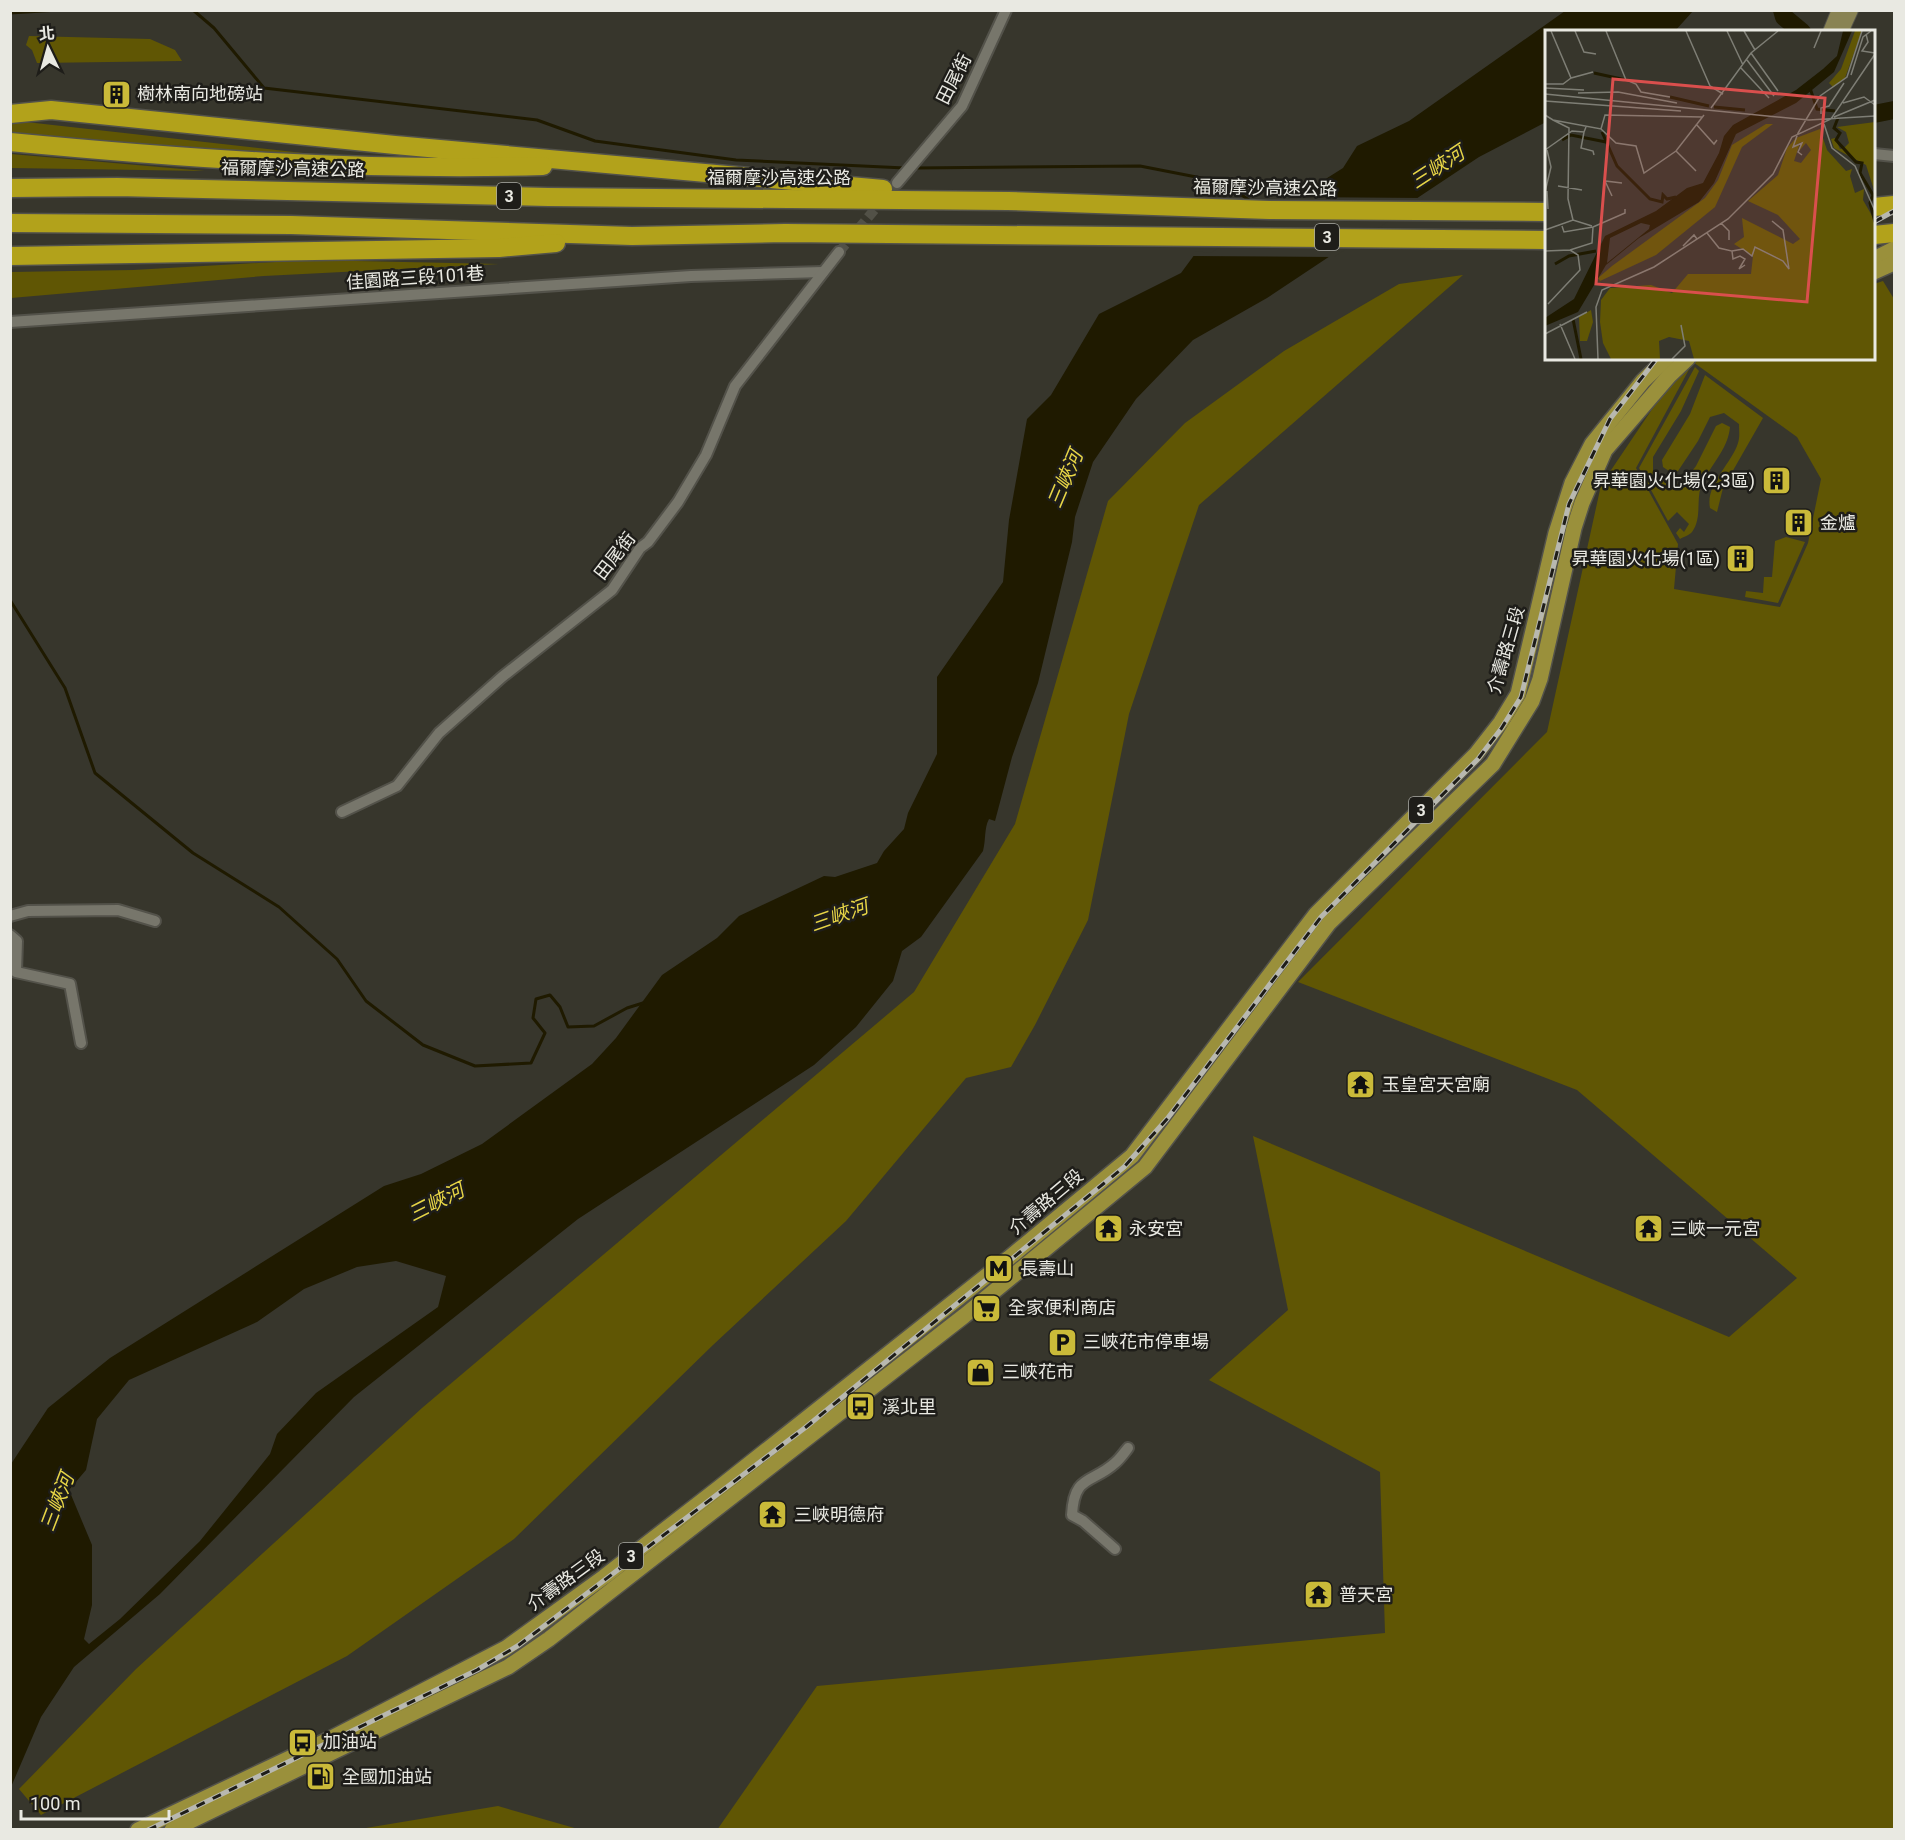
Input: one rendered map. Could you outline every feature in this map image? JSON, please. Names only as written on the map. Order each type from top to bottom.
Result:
[{"type":"highway","points":[[10,114],[51,110],[1008,201]]},
{"type":"highway","points":[[10,142],[250,162],[438,169],[650,167]]},
{"type":"highway","name":"福爾摩沙高速公路","points":[[10,188],[117,187],[548,197],[1008,201],[1148,207],[1545,212]]},
{"type":"highway","points":[[1875,207],[1894,205]]},
{"type":"highway","name":"3","points":[[10,223],[291,225],[632,236],[785,233],[1108,234],[1545,240]]},
{"type":"highway","points":[[1875,235],[1894,233]]},
{"type":"highway","points":[[10,256],[499,248],[632,236]]},
{"type":"highway","points":[[10,263],[78,256]]},
{"type":"main road","points":[[1875,258],[1894,249]]},
{"type":"main road","points":[[1875,272],[1894,263]]},
{"type":"main road","name":"介壽路三段","points":[[138,1830],[328,1740],[506,1648],[604,1577],[729,1480],[1009,1258],[1132,1156],[1316,914],[1476,754],[1501,722],[1518,694],[1556,533],[1572,483],[1592,444],[1643,381],[1665,360]]},
{"type":"main road","name":"介壽路三段","points":[[172,1830],[508,1667],[549,1640],[964,1316],[1145,1167],[1329,923],[1493,764],[1532,701],[1555,616],[1574,528],[1605,450],[1669,376],[1686,360]]},
{"type":"street","name":"田尾街","points":[[897,183],[962,106],[1006,10]]},
{"type":"street","points":[[1838,24],[1851,10]]},
{"type":"street","points":[[1875,154],[1894,156]]},
{"type":"street","name":"田尾街","points":[[342,812],[397,786],[439,733],[502,677],[612,590],[640,548],[648,542],[678,502],[706,455],[735,386],[839,252]]},
{"type":"street","name":"佳園路三段101巷","points":[[10,322],[691,276],[822,272]]},
{"type":"street","points":[[10,916],[28,911],[118,910],[155,921]]},
{"type":"street","points":[[10,935],[17,941],[16,972],[70,984],[81,1043]]},
{"type":"street","points":[[1115,1549],[1083,1521],[1072,1515],[1072,1503],[1081,1483],[1114,1464],[1128,1448]]},
{"type":"shaded area","points":[[29,36],[150,39],[175,50],[182,61],[37,63],[32,50],[26,45]]},
{"type":"shaded area","points":[[10,121],[312,154],[235,156],[11,138]]},
{"type":"shaded area","points":[[11,154],[205,171],[11,168]]},
{"type":"shaded area","points":[[310,260],[499,264],[264,276],[11,298],[11,272],[133,270]]},
{"type":"shaded area","points":[[1463,275],[1199,505],[1129,714],[1088,920],[1011,1067],[966,1078],[846,1221],[713,1345],[514,1539],[347,1656],[41,1815],[19,1789],[136,1669],[422,1408],[914,992],[1015,824],[1108,501],[1185,423],[1284,351],[1399,284]]},
{"type":"shaded area","points":[[1883,281],[1894,299],[1894,1829],[717,1830],[817,1686],[1385,1633],[1380,1472],[1209,1380],[1288,1310],[1253,1136],[1729,1337],[1797,1278],[1577,1090],[1298,982],[1547,732],[1601,485],[1671,381],[1693,360],[1875,360],[1875,284]],"holes":[[[1693,362],[1797,437],[1821,479],[1808,543],[1780,607],[1674,589],[1678,544],[1636,468]]]},
{"type":"shaded area","points":[[1695,367],[1699,371],[1681,411],[1653,457],[1653,473],[1669,484],[1682,484],[1696,466],[1716,426],[1722,423],[1730,427],[1726,443],[1701,486],[1695,527],[1691,533],[1680,539],[1676,533],[1680,528],[1684,532],[1689,524],[1677,512],[1668,521],[1639,468]]},
{"type":"shaded area","points":[[1705,375],[1763,418],[1723,488],[1717,512],[1710,508],[1711,491],[1735,451],[1739,424],[1724,413],[1710,417],[1698,441],[1678,471],[1672,473],[1663,467],[1662,460],[1690,414]]},
{"type":"shaded area","points":[[1786,537],[1805,542],[1778,603],[1745,597],[1746,591],[1763,593],[1764,577],[1772,577],[1775,541]]},
{"type":"shaded area","points":[[498,1806],[578,1829],[360,1829]]},
{"type":"water","name":"三峽河","points":[[1565,11],[1693,11],[1676,30],[1545,30],[1545,123],[1479,157],[1267,298],[1193,340],[1136,399],[1093,462],[1075,517],[1072,542],[1038,683],[1012,757],[995,821],[989,819],[987,823],[983,851],[921,937],[902,951],[893,981],[856,1027],[814,1065],[578,1219],[354,1397],[160,1594],[74,1667],[41,1717],[11,1787],[11,1464],[48,1408],[110,1358],[384,1186],[421,1174],[482,1144],[592,1064],[616,1038],[662,975],[717,938],[739,916],[824,876],[835,877],[877,863],[884,851],[904,829],[908,813],[937,754],[937,677],[1003,582],[1009,520],[1027,419],[1051,395],[1099,314],[1181,273],[1195,254],[1212,256],[1275,211],[1343,168],[1357,146],[1409,121]],"holes":[[[396,1261],[446,1276],[438,1307],[316,1393],[277,1434],[270,1454],[200,1541],[120,1619],[89,1644],[84,1639],[92,1605],[92,1545],[69,1490],[86,1470],[97,1419],[129,1380],[257,1322],[304,1289],[357,1267]]]},
{"type":"pier","points":[[1291,197],[1424,198],[1334,257],[1190,256],[1195,251],[1211,253]]},
{"type":"waterway","points":[[10,13],[59,10]]},
{"type":"waterway","points":[[193,10],[214,28],[264,88],[537,120],[595,141],[736,160],[905,168]]},
{"type":"waterway","points":[[1782,10],[1784,17],[1800,30]]},
{"type":"waterway","points":[[1875,114],[1894,110]]},
{"type":"waterway","points":[[915,168],[1140,166],[1222,182],[1252,202]]},
{"type":"waterway","points":[[10,600],[65,688],[95,773],[193,853],[279,907],[337,959],[366,1001],[423,1045],[475,1066],[531,1063],[545,1033],[533,1018],[536,999],[550,995],[560,1007],[568,1027],[594,1026],[627,1008],[643,1003]]},
{"type":"tunnel","points":[[839,252],[897,183]]},
{"type":"railway","points":[[1875,221],[1894,211]]},
{"type":"railway","points":[[148,1830],[477,1670],[519,1645],[806,1427],[1124,1167],[1167,1119],[1321,917],[1478,759],[1501,729],[1521,697],[1569,504],[1610,419],[1655,360]]},
{"type":"place","name":"樹林南向地磅站","points":[[116,94]]},
{"type":"place","name":"昇華園火化場(2,3區)","points":[[1776,481]]},
{"type":"place","name":"金爐","points":[[1799,523]]},
{"type":"place","name":"昇華園火化場(1區)","points":[[1741,559]]},
{"type":"place","name":"玉皇宮天宮廟","points":[[1361,1085]]},
{"type":"place","name":"永安宮","points":[[1108,1229]]},
{"type":"place","name":"三峽一元宮","points":[[1649,1229]]},
{"type":"place","name":"長壽山","points":[[999,1269]]},
{"type":"place","name":"全家便利商店","points":[[987,1308]]},
{"type":"place","name":"三峽花市停車場","points":[[1062,1342]]},
{"type":"place","name":"三峽花市","points":[[981,1372]]},
{"type":"place","name":"溪北里","points":[[861,1407]]},
{"type":"place","name":"三峽明德府","points":[[773,1515]]},
{"type":"place","name":"普天宮","points":[[1318,1595]]},
{"type":"place","name":"加油站","points":[[302,1742]]},
{"type":"place","name":"全國加油站","points":[[321,1777]]}]
